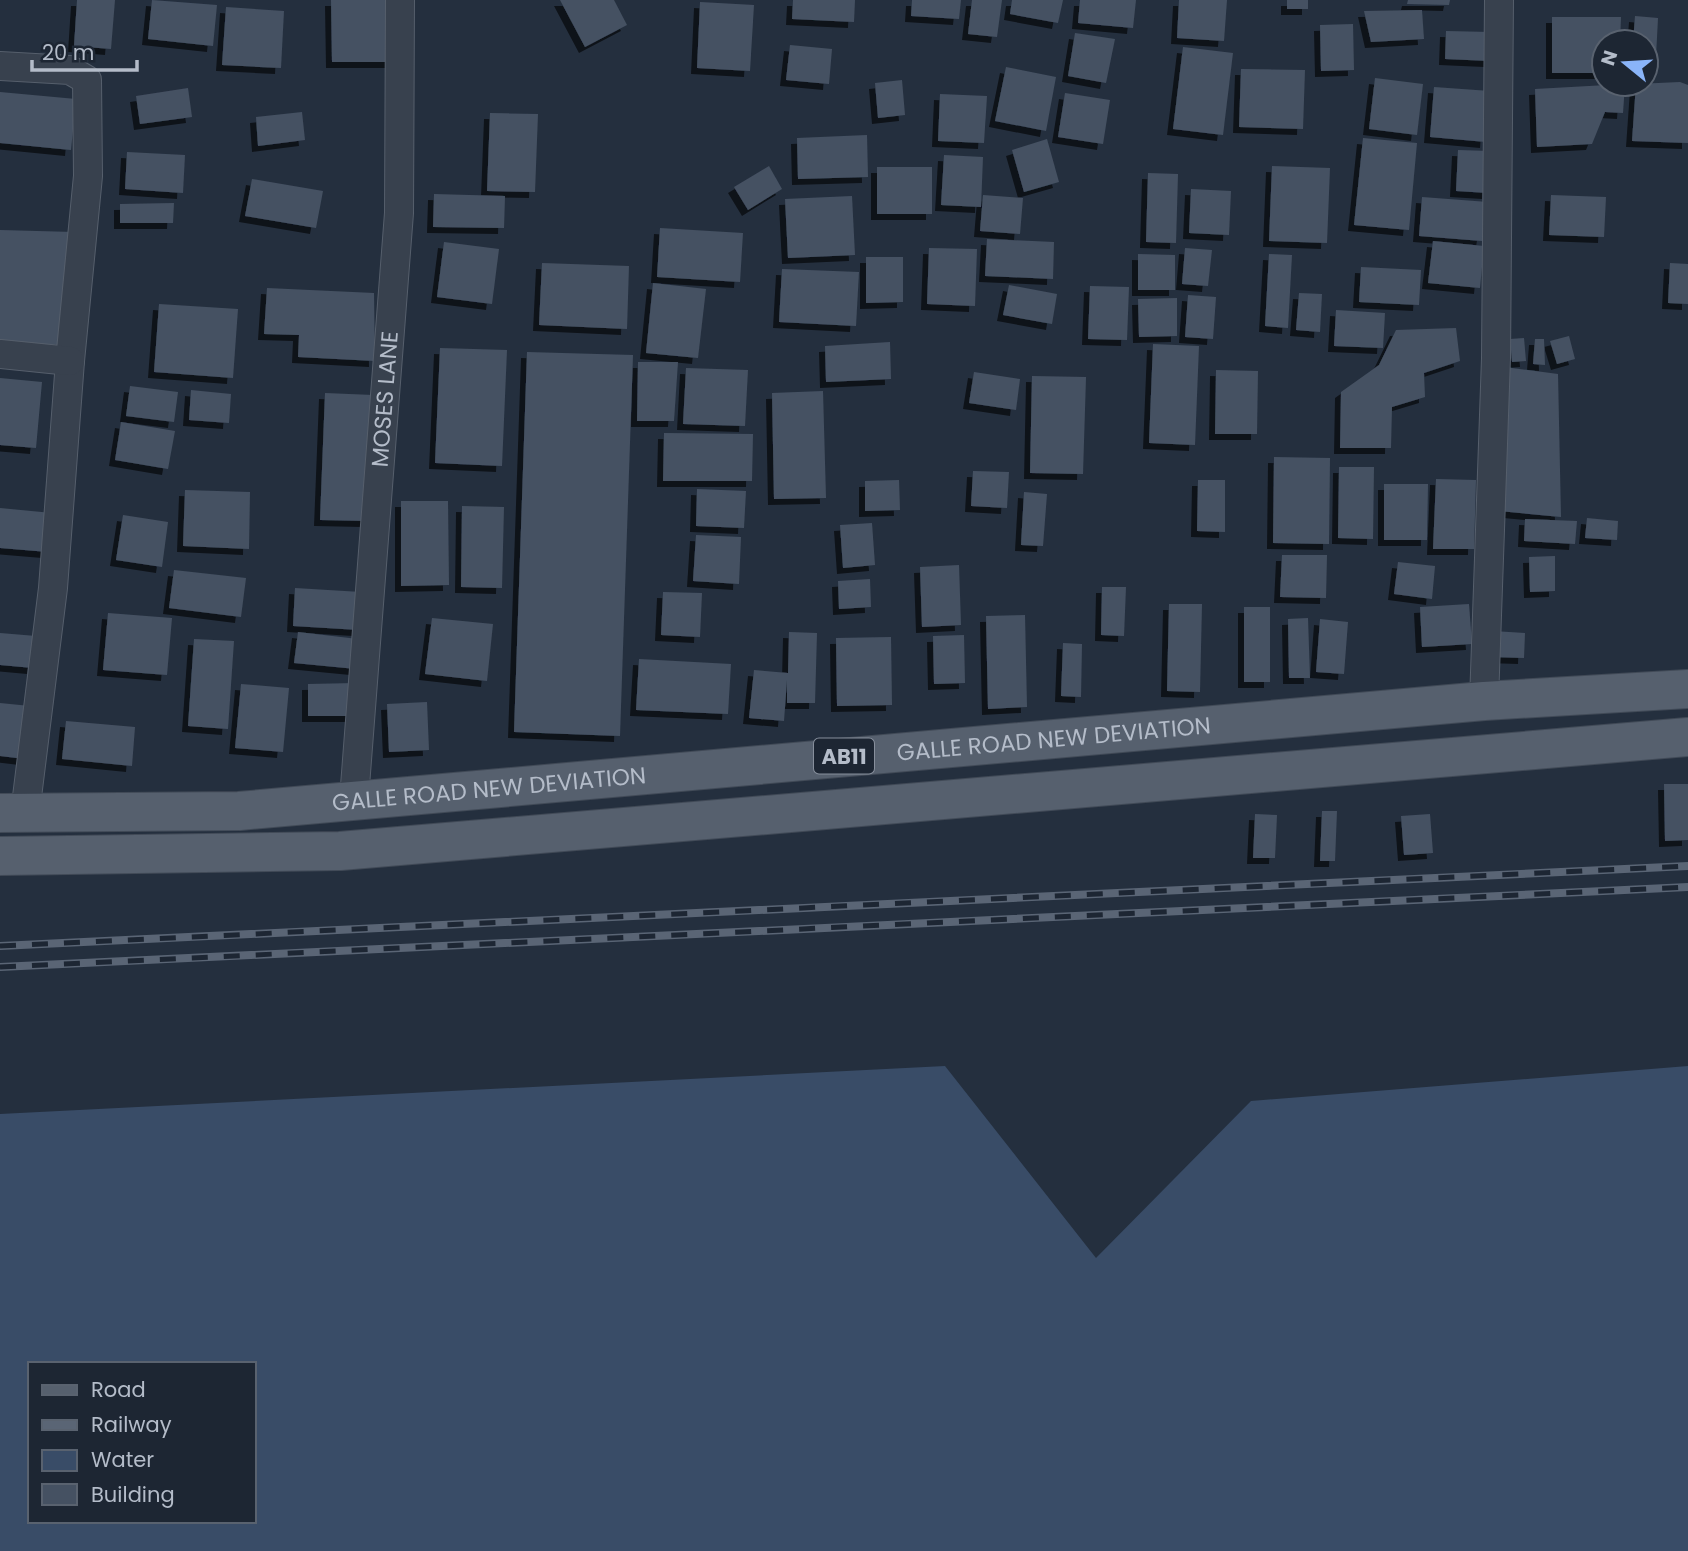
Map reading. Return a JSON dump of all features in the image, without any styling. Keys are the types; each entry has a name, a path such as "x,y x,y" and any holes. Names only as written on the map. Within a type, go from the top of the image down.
{"main road":[{"name":"GALLE ROAD NEW DEVIATION","path":"12,813 239,811 1484,701 1688,689"},
{"name":"AB11","path":"0,856 340,851 1688,737"}],"street":[{"name":"MOSES LANE","path":"354,799 399,213 400,0"},
{"path":"1484,701 1496,358 1499,0"},
{"path":"0,66 70,70 87,80 88,176 70,362 53,588 12,813"},
{"path":"0,354 70,362"}],"water":[{"path":"945,1066 1096,1258 1251,1101 1688,1066 1688,1551 0,1551 0,1114"}],"building":[{"path":"77,0 115,0 111,49 74,46"},
{"path":"152,0 217,5 213,46 148,39"},
{"path":"331,0 391,0 392,62 332,62"},
{"path":"560,0 614,0 627,25 585,47"},
{"path":"793,0 855,0 854,22 792,19"},
{"path":"912,0 961,0 959,19 911,16"},
{"path":"972,0 1002,0 997,37 968,34"},
{"path":"1012,0 1063,0 1058,23 1010,14"},
{"path":"1080,0 1136,0 1133,28 1078,23"},
{"path":"1179,0 1227,0 1224,41 1177,38"},
{"path":"1287,0 1308,0 1308,9 1287,9"},
{"path":"1408,0 1450,0 1449,5 1407,4"},
{"path":"700,2 754,5 750,71 697,68"},
{"path":"226,7 284,11 281,68 222,65"},
{"path":"1422,10 1424,39 1371,42 1364,11"},
{"path":"1635,16 1658,18 1657,28 1634,28"},
{"path":"1552,17 1621,17 1621,28 1590,28 1590,73 1552,73"},
{"path":"1353,24 1354,70 1321,71 1320,25"},
{"path":"1446,31 1490,32 1490,61 1445,59"},
{"path":"1075,33 1115,39 1106,83 1068,76"},
{"path":"790,45 832,49 829,84 786,80"},
{"path":"1183,47 1233,53 1223,135 1173,129"},
{"path":"1006,67 1056,77 1046,131 995,121"},
{"path":"1241,69 1305,70 1303,129 1239,127"},
{"path":"1375,78 1423,84 1417,135 1369,129"},
{"path":"902,80 905,115 878,118 875,83"},
{"path":"1680,82 1688,85 1688,143 1632,141 1635,98 1660,98 1660,83"},
{"path":"1590,86 1590,98 1624,98 1623,113 1605,112 1592,144 1537,147 1535,89"},
{"path":"1434,87 1490,91 1486,142 1430,137"},
{"path":"188,88 192,117 140,124 136,96"},
{"path":"0,92 76,99 71,150 0,143"},
{"path":"1065,93 1110,100 1103,144 1058,137"},
{"path":"940,94 987,96 984,143 938,141"},
{"path":"302,112 305,140 258,146 256,117"},
{"path":"490,113 538,114 535,192 487,191"},
{"path":"867,135 868,177 798,179 797,138"},
{"path":"1363,138 1417,143 1409,230 1354,225"},
{"path":"1047,139 1059,182 1024,192 1012,150"},
{"path":"1458,150 1490,151 1488,193 1456,191"},
{"path":"127,152 185,155 183,193 125,189"},
{"path":"944,155 983,157 981,207 941,205"},
{"path":"769,166 782,189 748,210 734,187"},
{"path":"1272,166 1330,168 1327,243 1269,241"},
{"path":"877,167 932,167 932,214 877,214"},
{"path":"1148,173 1178,174 1176,243 1146,242"},
{"path":"252,179 323,191 316,228 245,216"},
{"path":"1191,189 1231,191 1229,235 1189,233"},
{"path":"434,194 505,196 504,228 433,227"},
{"path":"983,195 1023,198 1020,234 980,231"},
{"path":"1551,195 1606,197 1604,237 1549,235"},
{"path":"852,196 855,255 788,258 785,199"},
{"path":"1422,197 1488,202 1482,241 1419,236"},
{"path":"174,203 173,223 120,223 120,204"},
{"path":"660,228 743,233 740,282 657,277"},
{"path":"0,230 74,232 62,345 0,342"},
{"path":"987,239 1054,242 1053,279 985,276"},
{"path":"1433,241 1484,246 1480,288 1428,283"},
{"path":"444,242 499,249 492,304 437,297"},
{"path":"929,248 977,249 975,306 927,304"},
{"path":"1185,248 1212,250 1208,286 1182,284"},
{"path":"1138,254 1175,255 1175,290 1138,290"},
{"path":"1269,254 1292,255 1288,328 1265,326"},
{"path":"866,257 903,257 903,302 866,303"},
{"path":"542,263 629,266 627,329 539,325"},
{"path":"1670,263 1688,264 1688,304 1668,303"},
{"path":"1361,267 1421,270 1419,305 1359,302"},
{"path":"782,269 859,272 856,326 779,322"},
{"path":"653,283 706,289 698,358 646,353"},
{"path":"1009,285 1057,294 1052,324 1003,315"},
{"path":"1090,286 1129,287 1127,340 1088,339"},
{"path":"267,288 374,293 375,361 298,357 299,335 264,334"},
{"path":"1299,293 1322,294 1320,332 1296,330"},
{"path":"1188,295 1216,297 1213,339 1185,337"},
{"path":"1177,298 1177,336 1139,337 1138,299"},
{"path":"159,304 238,309 233,378 154,372"},
{"path":"1336,310 1385,313 1383,348 1334,346"},
{"path":"1456,328 1460,361 1424,373 1425,397 1392,407 1391,448 1340,448 1341,392 1379,365 1396,330"},
{"path":"1569,336 1575,359 1557,364 1550,341"},
{"path":"1524,338 1526,361 1512,362 1510,339"},
{"path":"1535,339 1544,339 1545,365 1533,364"},
{"path":"890,342 891,379 826,382 825,346"},
{"path":"1153,344 1199,346 1195,445 1149,443"},
{"path":"440,348 507,350 502,466 435,463"},
{"path":"527,352 633,355 620,736 514,732"},
{"path":"638,362 678,362 674,421 637,421"},
{"path":"1504,367 1558,374 1561,517 1499,511"},
{"path":"686,368 748,370 745,426 683,424"},
{"path":"1216,370 1258,371 1257,434 1215,434"},
{"path":"974,372 1020,379 1016,410 969,403"},
{"path":"1032,376 1086,377 1083,474 1030,473"},
{"path":"0,378 42,382 36,448 0,445"},
{"path":"130,386 178,392 174,422 126,416"},
{"path":"191,390 231,394 229,423 189,420"},
{"path":"823,391 826,498 774,499 772,393"},
{"path":"325,393 373,395 368,521 320,520"},
{"path":"121,422 175,431 168,469 115,460"},
{"path":"664,433 753,434 752,481 663,481"},
{"path":"1274,457 1330,458 1329,544 1273,543"},
{"path":"1339,467 1374,467 1373,539 1338,538"},
{"path":"973,471 1009,472 1007,508 971,506"},
{"path":"1436,479 1476,480 1474,549 1433,549"},
{"path":"899,480 900,510 865,511 865,481"},
{"path":"1198,480 1225,480 1225,532 1197,531"},
{"path":"1384,484 1428,484 1427,540 1384,540"},
{"path":"697,489 746,491 744,528 696,526"},
{"path":"185,490 250,492 249,549 183,546"},
{"path":"1024,492 1047,494 1043,546 1021,545"},
{"path":"401,501 448,501 449,585 401,586"},
{"path":"462,506 504,507 502,588 461,587"},
{"path":"0,508 52,513 48,552 0,548"},
{"path":"123,515 168,522 162,567 116,560"},
{"path":"1587,518 1618,521 1617,540 1585,538"},
{"path":"1525,519 1577,521 1575,544 1524,541"},
{"path":"872,523 875,565 843,568 840,525"},
{"path":"696,535 741,537 739,584 693,581"},
{"path":"1282,555 1327,555 1326,598 1280,597"},
{"path":"1555,556 1555,591 1530,592 1529,557"},
{"path":"1398,562 1435,566 1432,599 1394,594"},
{"path":"959,565 961,625 922,627 920,567"},
{"path":"174,570 246,578 241,617 169,608"},
{"path":"870,579 871,607 839,609 838,581"},
{"path":"1102,587 1126,587 1124,636 1101,635"},
{"path":"295,588 361,592 359,630 293,626"},
{"path":"663,592 702,593 700,637 661,635"},
{"path":"1169,604 1202,604 1200,692 1167,691"},
{"path":"1469,604 1472,644 1422,647 1420,607"},
{"path":"1244,607 1270,607 1270,682 1244,682"},
{"path":"108,613 172,618 167,675 103,670"},
{"path":"1025,615 1027,707 988,709 986,616"},
{"path":"432,618 493,624 487,681 425,674"},
{"path":"1308,618 1310,678 1289,678 1288,619"},
{"path":"1320,619 1348,622 1344,674 1316,672"},
{"path":"1493,631 1525,633 1524,658 1492,657"},
{"path":"298,632 358,639 356,669 294,663"},
{"path":"789,632 817,633 815,703 787,703 787,680 784,721 749,718 754,670 788,673"},
{"path":"0,633 36,636 33,668 0,665"},
{"path":"964,635 965,683 934,684 933,636"},
{"path":"891,637 892,705 837,706 836,638"},
{"path":"194,639 234,641 228,729 188,726"},
{"path":"1063,643 1082,644 1081,697 1061,696"},
{"path":"639,659 731,664 728,714 636,710"},
{"path":"356,683 356,716 308,716 308,684"},
{"path":"241,684 289,688 283,752 235,748"},
{"path":"427,702 429,750 389,752 387,704"},
{"path":"0,703 30,706 25,759 0,756"},
{"path":"66,721 135,727 132,766 62,759"},
{"path":"1664,784 1688,784 1688,840 1665,841"},
{"path":"1322,811 1337,811 1335,861 1320,861"},
{"path":"1255,814 1277,815 1275,858 1253,858"},
{"path":"1430,814 1433,853 1404,855 1401,816"}],"railway":[{"path":"0,946 1688,866"},
{"path":"0,967 1688,887"}]}
